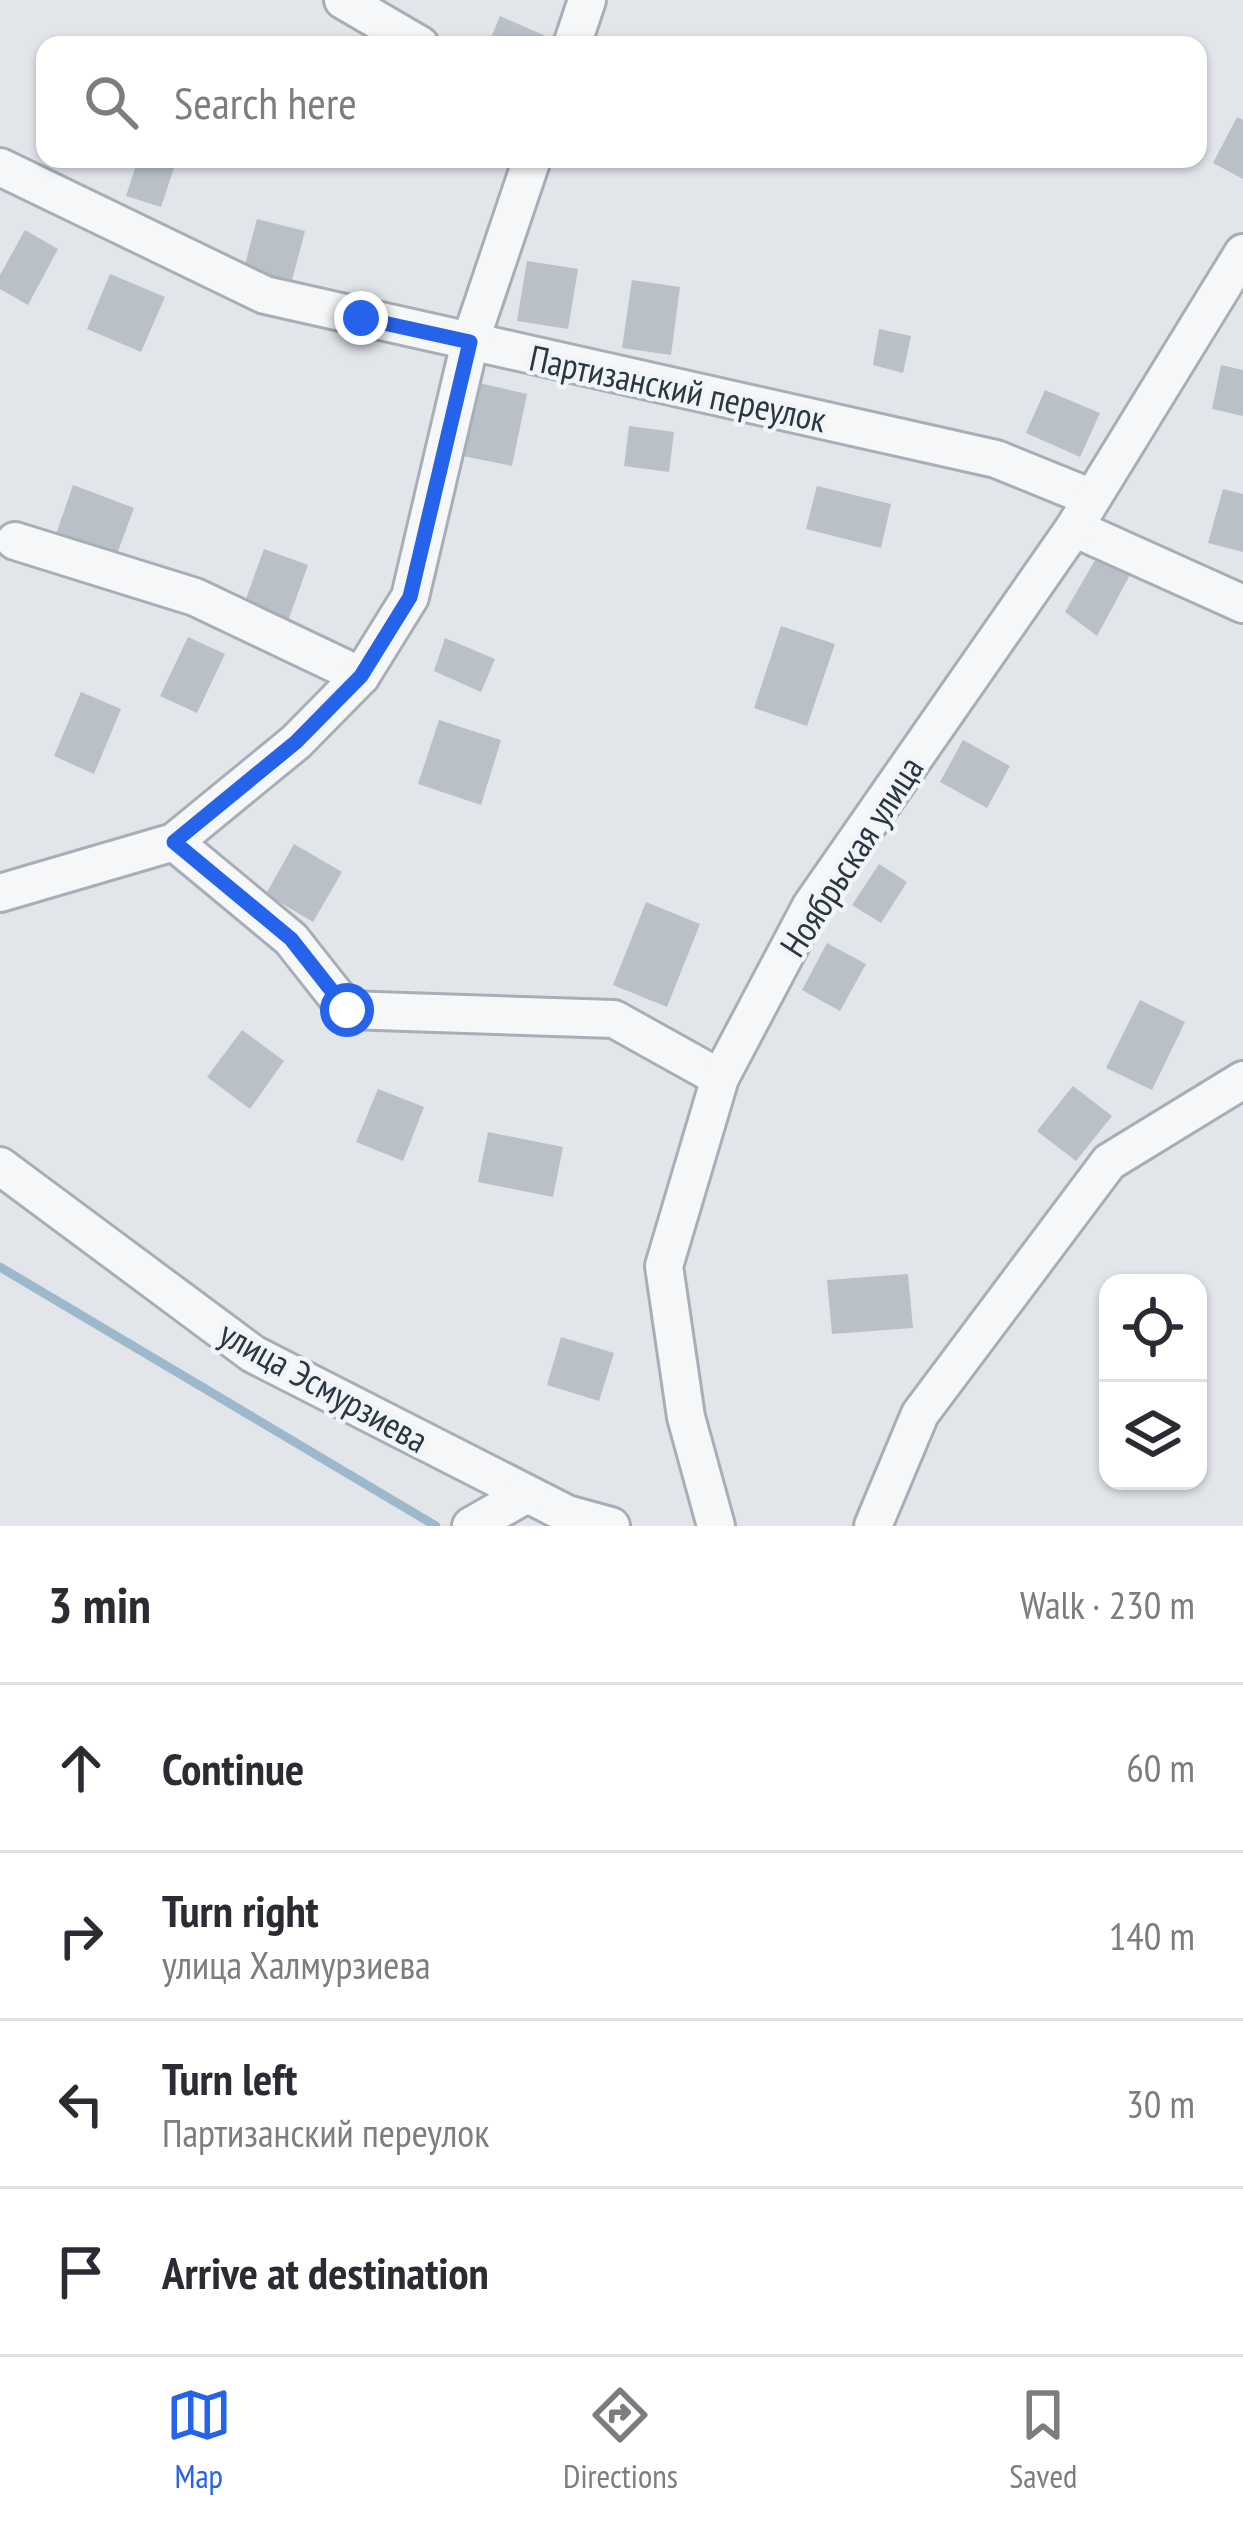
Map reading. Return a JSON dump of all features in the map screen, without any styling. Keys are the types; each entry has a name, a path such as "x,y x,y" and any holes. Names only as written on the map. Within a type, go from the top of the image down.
{"street":[{"path":"343,0 405,36"},
{"path":"575,36 587,0"},
{"name":"Партизанский переулок","path":"0,166 265,295 996,459 1243,604"},
{"path":"0,893 174,842 296,742 361,676 410,597 470,342 529,168"},
{"name":"Ноябрьская улица","path":"716,1526 686,1417 664,1266 720,1078 811,906 1083,513 1243,253"},
{"path":"15,541 195,597 361,676"},
{"path":"174,842 291,939 347,1010 614,1019 720,1078"},
{"path":"873,1526 920,1414 1109,1162 1243,1081"},
{"name":"улица Эсмурзиева","path":"0,1166 253,1354 567,1514 610,1526"},
{"path":"471,1526 527,1494"}],"building":[{"path":"500,16 546,36 492,36"},
{"path":"1237,117 1243,120 1243,179 1213,163"},
{"path":"135,168 174,168 161,207 126,196"},
{"path":"257,219 305,231 291,284 243,272"},
{"path":"25,230 58,249 28,305 0,289 0,275"},
{"path":"527,261 578,269 568,329 517,321"},
{"path":"110,274 165,297 141,352 87,329"},
{"path":"632,280 680,287 671,355 622,348"},
{"path":"879,329 911,336 903,373 873,365"},
{"path":"1221,365 1243,370 1243,416 1212,409"},
{"path":"479,383 527,394 512,466 463,456"},
{"path":"1045,390 1100,413 1080,457 1026,433"},
{"path":"629,426 674,432 669,472 624,466"},
{"path":"73,485 134,508 114,562 54,540"},
{"path":"817,486 891,504 881,548 806,529"},
{"path":"1223,489 1243,494 1243,552 1208,543"},
{"path":"264,549 308,565 288,621 244,604"},
{"path":"1098,555 1131,573 1097,636 1065,612"},
{"path":"781,626 835,644 807,726 754,708"},
{"path":"188,637 225,654 197,713 160,696"},
{"path":"445,638 495,659 481,692 434,671"},
{"path":"81,692 121,709 94,774 54,756"},
{"path":"439,720 501,740 481,805 418,784"},
{"path":"963,740 1010,766 987,808 940,782"},
{"path":"294,844 342,872 313,922 266,894"},
{"path":"879,864 907,882 881,923 852,905"},
{"path":"646,902 700,924 667,1007 613,985"},
{"path":"827,943 866,964 840,1011 802,990"},
{"path":"1140,1000 1185,1022 1152,1090 1106,1068"},
{"path":"242,1030 284,1061 250,1109 207,1077"},
{"path":"1073,1086 1112,1116 1076,1161 1037,1131"},
{"path":"378,1089 424,1107 403,1161 356,1142"},
{"path":"488,1132 563,1147 553,1197 478,1182"},
{"path":"908,1274 913,1328 832,1334 827,1280"},
{"path":"561,1337 614,1353 599,1401 547,1385"}],"waterway":[{"path":"0,1267 436,1526"}],"route":[{"path":"347,1010 291,939 174,842 296,742 361,676 410,597 470,342 361,318"}]}
